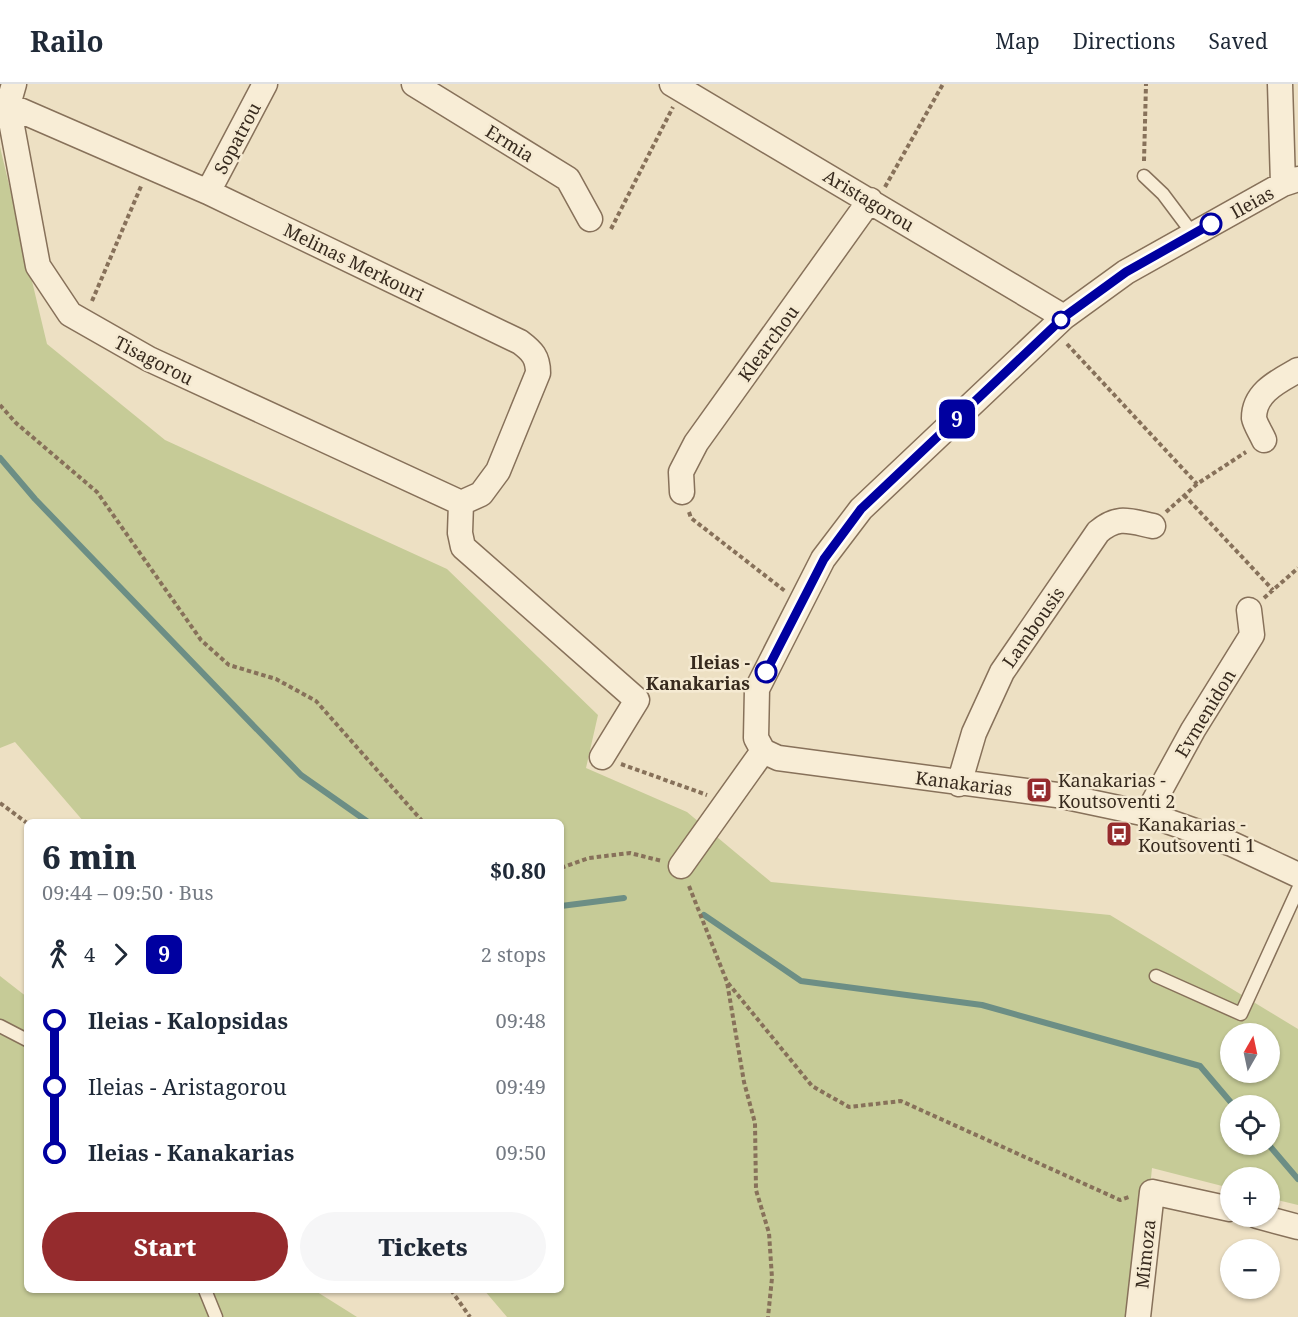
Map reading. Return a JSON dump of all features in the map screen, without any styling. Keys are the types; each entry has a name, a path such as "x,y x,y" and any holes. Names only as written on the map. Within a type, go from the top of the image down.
{"street":[{"name":"Sopatrou","path":"208,192 265,84"},
{"name":"Ermia","path":"414,84 568,179 590,219"},
{"path":"1280,84 1290,182"},
{"name":"Aristagorou","path":"677,87 873,202 1059,322"},
{"name":"Melinas Merkouri","path":"11,95 532,350 538,362 538,373 498,471 481,494 461,503"},
{"name":"Tisagorou","path":"11,95 38,266 70,314 149,359 461,503"},
{"name":"Ileias","path":"763,751 756,738 757,689 799,602 824,559 861,509 1059,322 1126,272 1290,182"},
{"name":"Klearchou","path":"682,492 681,472 696,443 873,202"},
{"path":"1264,440 1254,419 1258,404 1268,387 1298,370"},
{"path":"461,503 460,533 463,547 637,700 602,757"},
{"name":"Lambousis","path":"959,783 974,732 1002,672 1098,532 1110,522 1120,520 1153,526"},
{"name":"Evmenidon","path":"1147,814 1193,730 1252,635 1249,610"},
{"path":"681,866 763,751"},
{"name":"Kanakarias","path":"763,751 778,758 1057,795 1147,814 1232,844 1298,875"},
{"path":"1152,1192 1220,1207"},
{"name":"Mimoza","path":"1137,1317 1152,1192"},
{"path":"1280,1222 1298,1227"}],"lane":[{"path":"1144,176 1163,194 1193,234"},
{"path":"1156,976 1241,1014 1298,889"},
{"path":"0,1026 24,1038"},
{"path":"206,1293 216,1317"}],"path":[{"path":"873,202 943,84"},
{"path":"1144,176 1146,84"},
{"path":"590,219 611,230 677,87"},
{"path":"83,321 150,165"},
{"path":"1059,322 1197,484"},
{"path":"0,405 16,423 97,492 201,640 229,665 276,680 316,701 420,819"},
{"path":"1153,526 1197,484 1264,440"},
{"path":"682,492 691,518 799,602"},
{"path":"1184,495 1273,590"},
{"path":"1249,610 1298,568"},
{"path":"602,757 709,796"},
{"path":"0,803 24,821"},
{"path":"564,867 589,858 630,853 681,866 727,982 744,1082 755,1123 756,1190 769,1233 772,1278 768,1317"},
{"path":"727,982 812,1086 849,1107 901,1101 1120,1200 1152,1192"},
{"path":"453,1293 470,1317"}],"green space":[{"path":"0,147 47,344 165,440 447,569 598,715 586,768 687,812 771,882 1110,915 1298,1029 1298,1205 1280,1201 1280,1167 1220,1167 1220,1185 1152,1168 1137,1317 507,1317 487,1293 564,1293 564,819 81,819 15,742 0,748"},
{"path":"0,976 24,995 24,1293 319,1293 357,1317 0,1317"}],"waterway":[{"path":"0,458 35,499 301,775 364,819"},
{"path":"564,906 624,898"},
{"path":"704,915 801,981 982,1005 1200,1066 1225,1095"},
{"path":"1277,1155 1298,1179"}],"bus line":[{"name":"9","path":"766,672 799,602 824,559 861,509 1064,317 1126,272 1211,224"}],"place":[{"name":"Ileias - Kanakarias","path":"766,672"},
{"name":"Kanakarias - Koutsoventi 2","path":"1039,790"},
{"name":"Kanakarias - Koutsoventi 1","path":"1119,834"}]}
